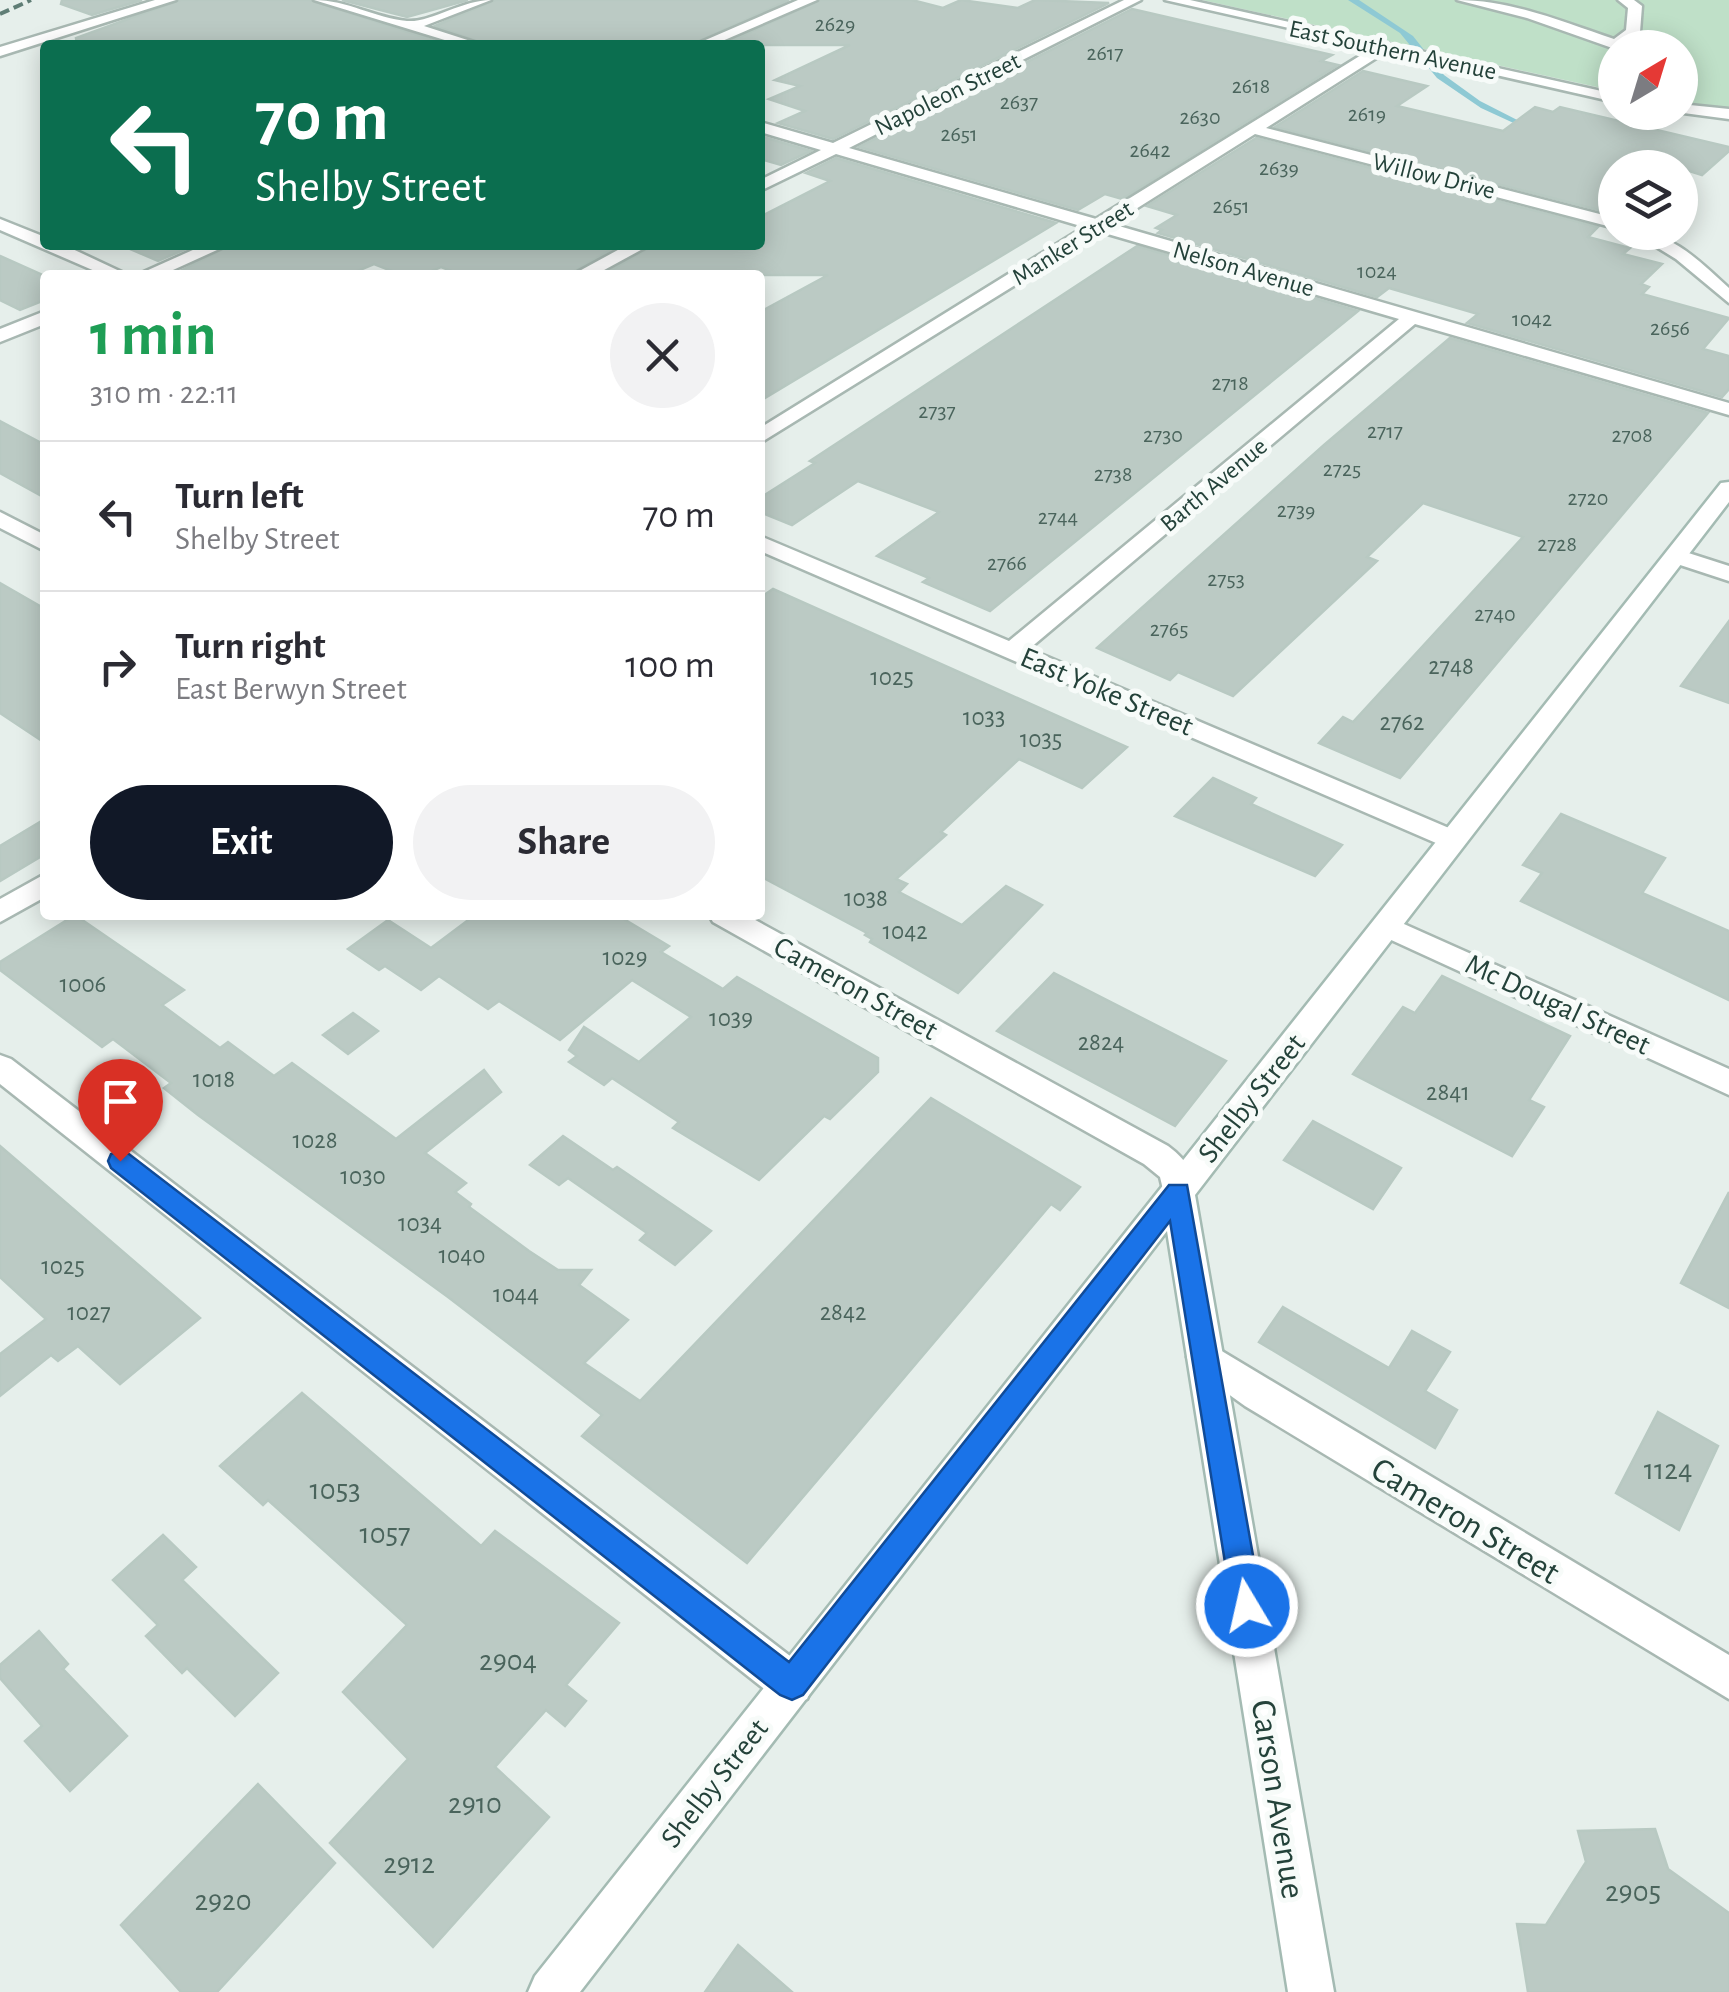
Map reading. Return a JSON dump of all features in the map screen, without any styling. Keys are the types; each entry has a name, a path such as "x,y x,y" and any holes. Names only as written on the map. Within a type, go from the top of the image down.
{"street":[{"path":"0,52 169,0"},
{"path":"321,0 459,40"},
{"path":"410,26 484,0"},
{"path":"713,40 810,0"},
{"name":"Napoleon Street","path":"765,184 1134,0"},
{"name":"East Southern Avenue","path":"1172,0 1598,94"},
{"path":"1464,0 1496,6 1598,39"},
{"path":"1496,6 1526,0"},
{"path":"1625,0 1635,6 1633,30"},
{"path":"26,44 40,48"},
{"name":"Manker Street","path":"765,434 1253,129 1393,49"},
{"path":"1698,110 1729,114"},
{"name":"Nelson Avenue","path":"765,129 1729,408"},
{"name":"Willow Drive","path":"1253,129 1598,219"},
{"path":"0,224 40,241"},
{"path":"61,250 107,270"},
{"path":"158,270 207,250"},
{"path":"590,270 631,250"},
{"path":"1673,250 1729,298"},
{"name":"Barth Avenue","path":"1013,650 1412,317"},
{"path":"0,336 40,319"},
{"name":"Shelby Street","path":"551,1992 1729,488"},
{"path":"0,519 40,541"},
{"name":"East Yoke Street","path":"765,545 1453,840"},
{"path":"1676,556 1729,574"},
{"path":"0,912 40,887"},
{"name":"Cameron Street","path":"732,920 1147,1149 1172,1167 1178,1178 1178,1192"},
{"name":"Mc Dougal Street","path":"1386,926 1729,1083"},
{"path":"0,1067 792,1684"},
{"name":"Carson Avenue","path":"1178,1192 1312,1992"},
{"name":"Cameron Street","path":"1205,1356 1258,1394 1729,1678"}],"green space":[{"path":"1202,0 1729,0 1729,111 1698,107 1698,30 1598,30 1598,87"}],"water":[{"path":"1348,0 1359,0 1413,36 1444,75 1480,101 1598,162 1481,108 1437,78 1400,33"}],"building":[{"path":"62,0 142,0 92,15 61,4"},
{"path":"180,0 310,0 433,40 76,40"},
{"path":"342,0 468,0 407,17"},
{"path":"495,0 789,0 702,40 473,40 435,26"},
{"path":"820,0 912,0 943,8 961,0 1018,8 1035,0 1109,3 833,139 778,123 805,111 769,99 800,86 775,80 850,45 765,45 765,40 733,40"},
{"path":"1132,9 1332,55 1321,61 1338,65 1122,199 1105,194 1078,210 859,147"},
{"path":"1363,71 1427,86 1397,106 1503,131 1535,107 1553,112 1560,107 1598,116 1598,130 1657,130 1729,147 1729,151 1702,175 1698,174 1698,150 1598,150 1598,210 1275,127"},
{"path":"765,137 811,151 781,165 765,160"},
{"path":"1256,138 1598,227 1588,237 1598,240 1598,250 1628,250 1623,254 1662,264 1641,284 1649,287 1642,294 1729,318 1703,349 1729,356 1729,389 1722,397 1467,323 1478,314 1389,288 1377,297 1158,233 1162,230 1156,228 1177,215 1147,206"},
{"path":"836,158 1056,223 765,398 765,309 828,275 765,275 765,270 612,270 646,250 765,250 765,214 830,181 806,173"},
{"path":"1137,246 1358,311 990,611 923,582 929,578 877,556 939,512 858,481 792,525 765,514 765,495 815,463 810,461"},
{"path":"133,250 183,250 158,261"},
{"path":"221,250 610,250 576,270 389,270 374,264 360,270 182,270"},
{"path":"0,256 40,274 40,302 20,310 0,300"},
{"path":"1450,338 1708,413 1400,778 1319,743 1343,717 1353,722 1523,537 1423,503 1367,557 1377,561 1233,696 1178,672 1170,680 1097,648 1324,445"},
{"path":"0,421 40,442 40,495 0,473"},
{"path":"0,583 40,606 40,740 0,713"},
{"path":"773,589 1127,747 1082,788 1019,759 941,832 946,835 896,879 907,884 899,892 962,925 1006,886 1042,905 958,993 870,942 867,933 765,879 765,595"},
{"path":"1729,621 1729,703 1681,686"},
{"path":"1213,778 1256,798 1251,804 1342,845 1315,876 1175,816"},
{"path":"1561,814 1665,858 1642,893 1729,931 1729,1000 1521,901 1542,873 1523,865"},
{"path":"40,822 40,857 0,881 0,846"},
{"path":"67,920 82,920 184,990 162,1005 220,1048 228,1042 274,1076 292,1063 396,1139 484,1070 501,1092 425,1153 466,1183 455,1192 471,1204 469,1207 529,1251 558,1270 591,1270 579,1285 628,1320 584,1363 640,1401 931,1098 1080,1187 1060,1210 1051,1204 747,1563 582,1436 602,1415 198,1115 164,1088 171,1083 113,1039 102,1047 0,970 0,962"},
{"path":"388,920 431,948 468,920 625,920 669,946 661,952 723,989 737,977 878,1058 878,1072 830,1119 824,1116 759,1180 673,1128 679,1122 612,1078 604,1085 569,1062 577,1056 569,1050 584,1027 639,1062 691,1017 632,980 560,1040 499,1001 488,1009 439,976 421,990 385,966 379,970 348,949"},
{"path":"1054,973 1226,1061 1175,1126 997,1031"},
{"path":"1442,976 1570,1036 1529,1100 1544,1107 1512,1156 1353,1074 1403,1007 1415,1013"},
{"path":"353,1013 378,1031 348,1054 323,1035"},
{"path":"1313,1121 1401,1168 1373,1209 1284,1160"},
{"path":"563,1136 613,1170 617,1167 711,1231 675,1265 640,1240 647,1233 568,1178 559,1185 530,1165"},
{"path":"0,1146 200,1318 120,1384 78,1346 58,1361 51,1355 0,1396 0,1354 46,1319 0,1277"},
{"path":"1729,1192 1729,1308 1681,1283"},
{"path":"1283,1307 1389,1368 1412,1331 1450,1352 1425,1391 1457,1410 1435,1448 1259,1342"},
{"path":"302,1393 481,1546 495,1531 619,1623 566,1685 586,1701 565,1726 546,1710 495,1767 549,1817 433,1947 330,1843 408,1759 343,1692 407,1625 268,1500 263,1505 220,1466"},
{"path":"1658,1412 1718,1446 1679,1530 1616,1493"},
{"path":"163,1535 196,1567 182,1580 278,1673 235,1716 187,1668 182,1673 146,1636 158,1625 113,1580"},
{"path":"39,1631 68,1664 63,1669 127,1736 70,1791 25,1741 42,1726 0,1678 0,1665"},
{"path":"258,1784 335,1863 217,1992 181,1992 121,1925"},
{"path":"1655,1829 1668,1869 1729,1913 1729,1992 1528,1992 1517,1924 1546,1925 1586,1862 1578,1831"},
{"path":"738,1945 792,1992 705,1992"}],"railway":[{"path":"0,14 31,0"}],"route":[{"path":"120,1161 792,1684 1178,1192 1247,1606"}]}
